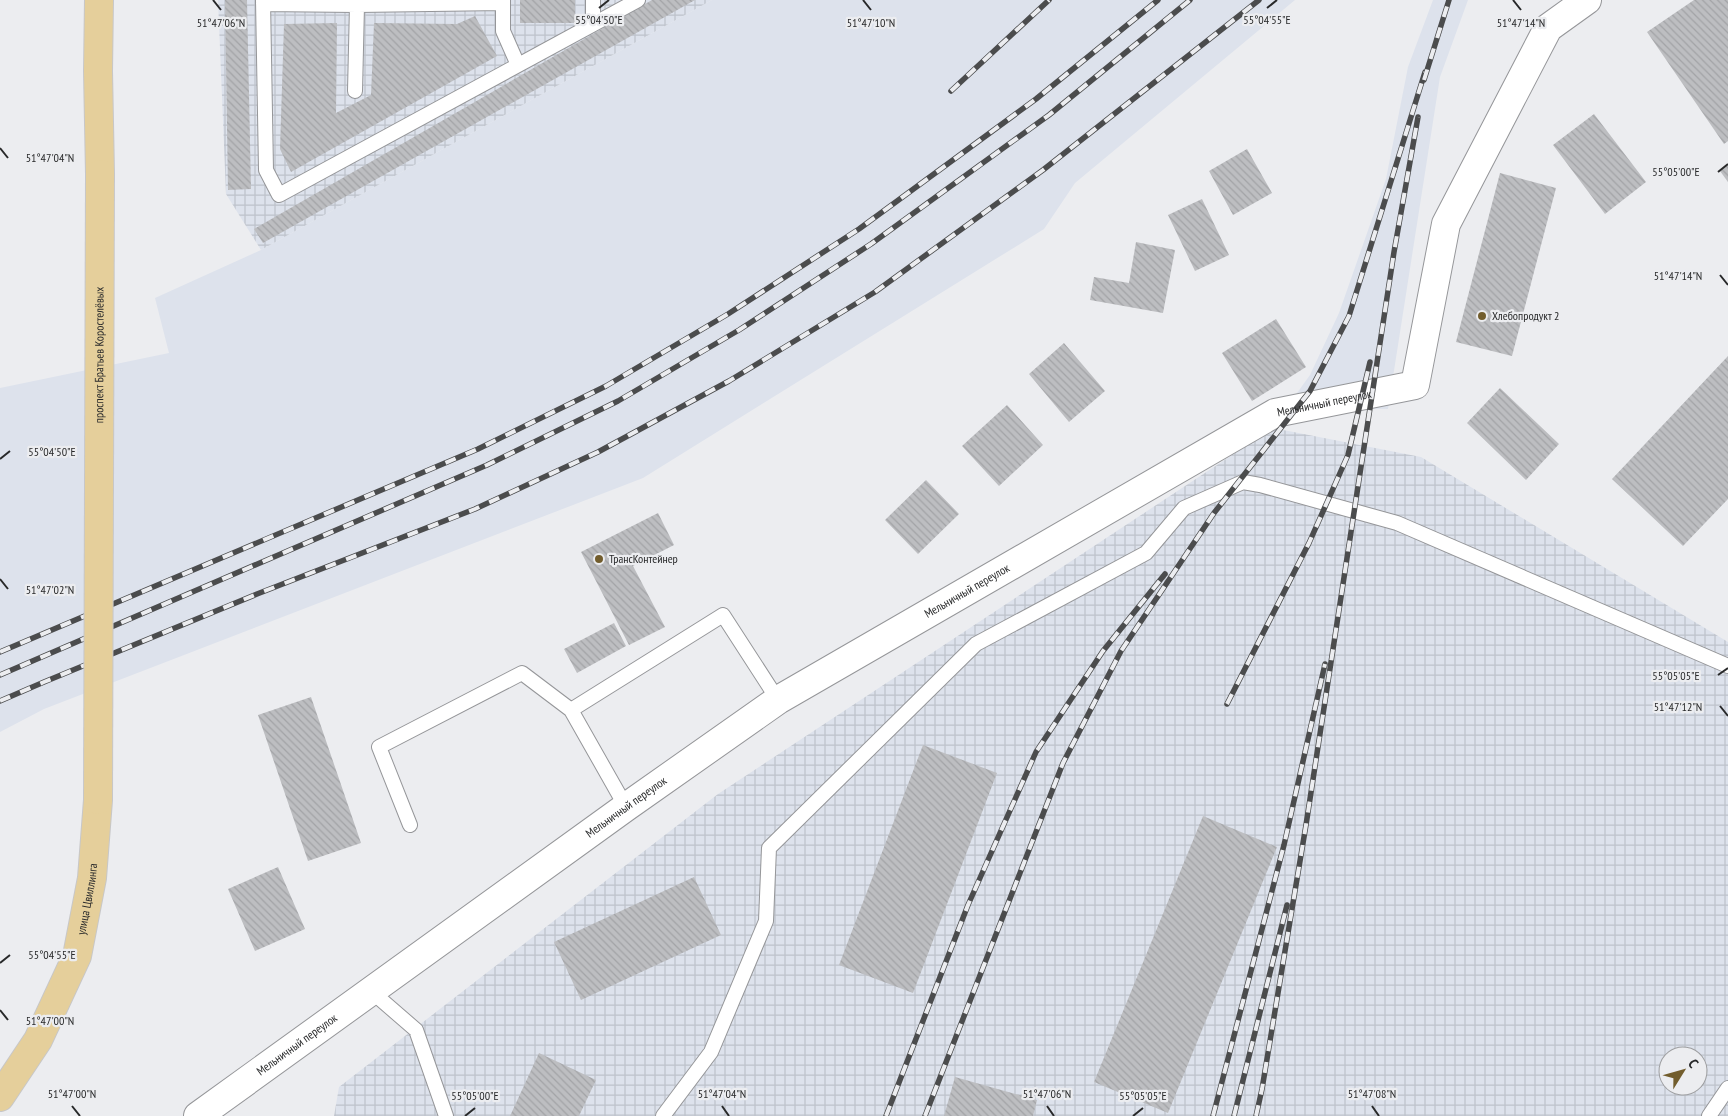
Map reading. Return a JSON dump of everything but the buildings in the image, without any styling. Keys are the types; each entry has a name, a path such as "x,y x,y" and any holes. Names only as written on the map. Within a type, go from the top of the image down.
{"main road":[{"name":"проспект Братьев Коростелёвых","path":"98,800 99,0"},
{"name":"улица Цвиллинга","path":"0,1097 38,1040 77,956 92,878 98,800"}],"street":[{"name":"Мельничный переулок","path":"198,1116 626,807 778,700 1275,414 1415,385 1446,224 1548,28 1587,0"}],"lane":[{"path":"593,0 593,24"},
{"path":"518,65 503,31 503,1 356,5 263,2 266,170 279,195 638,0"},
{"path":"355,91 356,5"},
{"path":"663,1116 711,1052 766,921 769,848 976,644 1146,553 1184,508 1243,482 1260,484 1397,523 1728,666"},
{"path":"571,710 723,615 778,700"},
{"path":"410,825 379,747 522,673 571,710 626,807"},
{"path":"371,991 416,1030 446,1116"},
{"path":"1709,1116 1728,1088"}],"shaded area":[{"path":"218,0 712,0 261,250 226,194"},
{"path":"712,0 1295,0 1075,183 1044,229 643,478 44,709 0,732 0,388 169,353 155,298 261,250"},
{"path":"1433,0 1468,0 1440,77 1388,409 1287,407 1310,375 1339,313 1386,179 1408,67"},
{"path":"1273,428 1421,457 1728,642 1728,1116 334,1116 339,1087 718,794"}],"railway":[{"path":"951,91 1049,0"},
{"path":"0,652 478,449 606,386 728,314 859,229 1036,99 1158,0"},
{"path":"0,675 487,465 618,401 739,330 871,244 1049,115 1190,0"},
{"path":"0,701 257,594 475,509 598,452 729,381 875,292 1043,170 1259,0"},
{"path":"1424,80 1449,0"},
{"path":"925,1116 1063,763 1121,651 1214,513 1310,391 1349,316 1425,72"},
{"path":"1256,1116 1306,825 1394,252 1418,117"},
{"path":"1227,704 1309,543 1348,455 1370,362"},
{"path":"886,1116 968,905 1036,752 1103,651 1165,574"},
{"path":"1213,1116 1284,845 1325,664"},
{"path":"1234,1116 1287,905"}],"place":[{"name":"Хлебопродукт 2","path":"1482,316"},
{"name":"ТрансКонтейнер","path":"599,559"}]}
